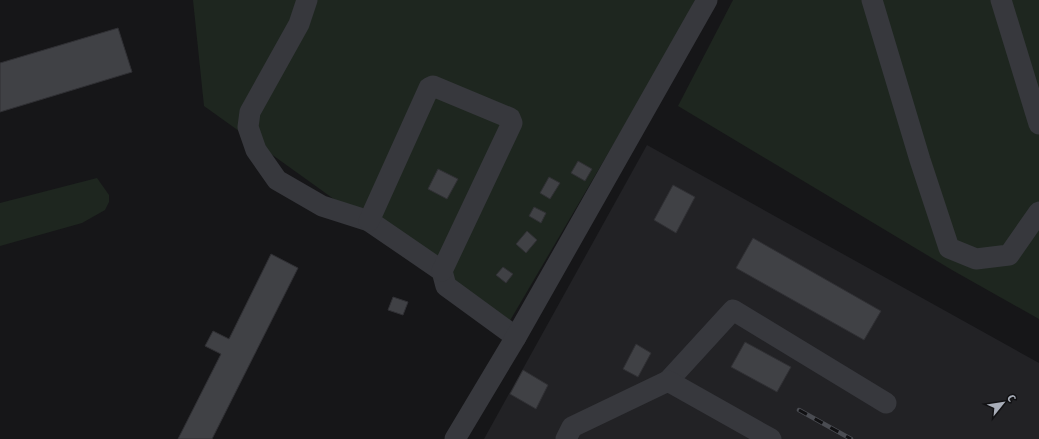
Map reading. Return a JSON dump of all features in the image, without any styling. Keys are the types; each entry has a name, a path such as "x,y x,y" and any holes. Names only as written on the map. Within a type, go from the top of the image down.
{"street":[{"path":"307,0 299,24 250,112 248,127 256,150 277,180 322,206 369,221 442,271"},
{"path":"455,439 516,337 707,0"},
{"path":"872,0 920,160 949,248 976,259 1009,255 1039,212"},
{"path":"1001,0 1039,124"},
{"path":"369,221 429,88 433,86 510,118 512,124 442,271 446,286 516,337"},
{"path":"566,439 572,427 668,381 733,310 886,403"},
{"path":"668,381 771,439"}],"shaded area":[{"path":"193,0 695,0 674,41 508,324 204,106"},
{"path":"733,0 1039,0 1039,319 952,270 678,106"},
{"path":"647,145 1039,363 1039,439 484,439"},
{"path":"97,178 109,195 109,202 105,210 82,223 0,246 0,203"}],"building":[{"path":"118,28 132,72 0,112 0,63"},
{"path":"578,161 592,169 585,181 571,173"},
{"path":"438,169 458,179 447,199 428,189"},
{"path":"549,177 560,183 550,199 540,193"},
{"path":"673,185 695,197 676,233 654,220"},
{"path":"534,207 546,213 541,223 529,216"},
{"path":"527,231 537,240 526,253 516,244"},
{"path":"753,238 881,311 864,340 736,268"},
{"path":"271,254 298,268 212,439 178,439 221,354 205,346 213,331 229,339"},
{"path":"503,267 513,274 506,283 496,275"},
{"path":"393,297 408,302 403,315 388,310"},
{"path":"745,342 791,367 777,392 731,367"},
{"path":"636,344 651,353 638,377 623,369"},
{"path":"523,370 548,385 536,409 510,394"}],"railway":[{"path":"799,410 851,439"}]}
